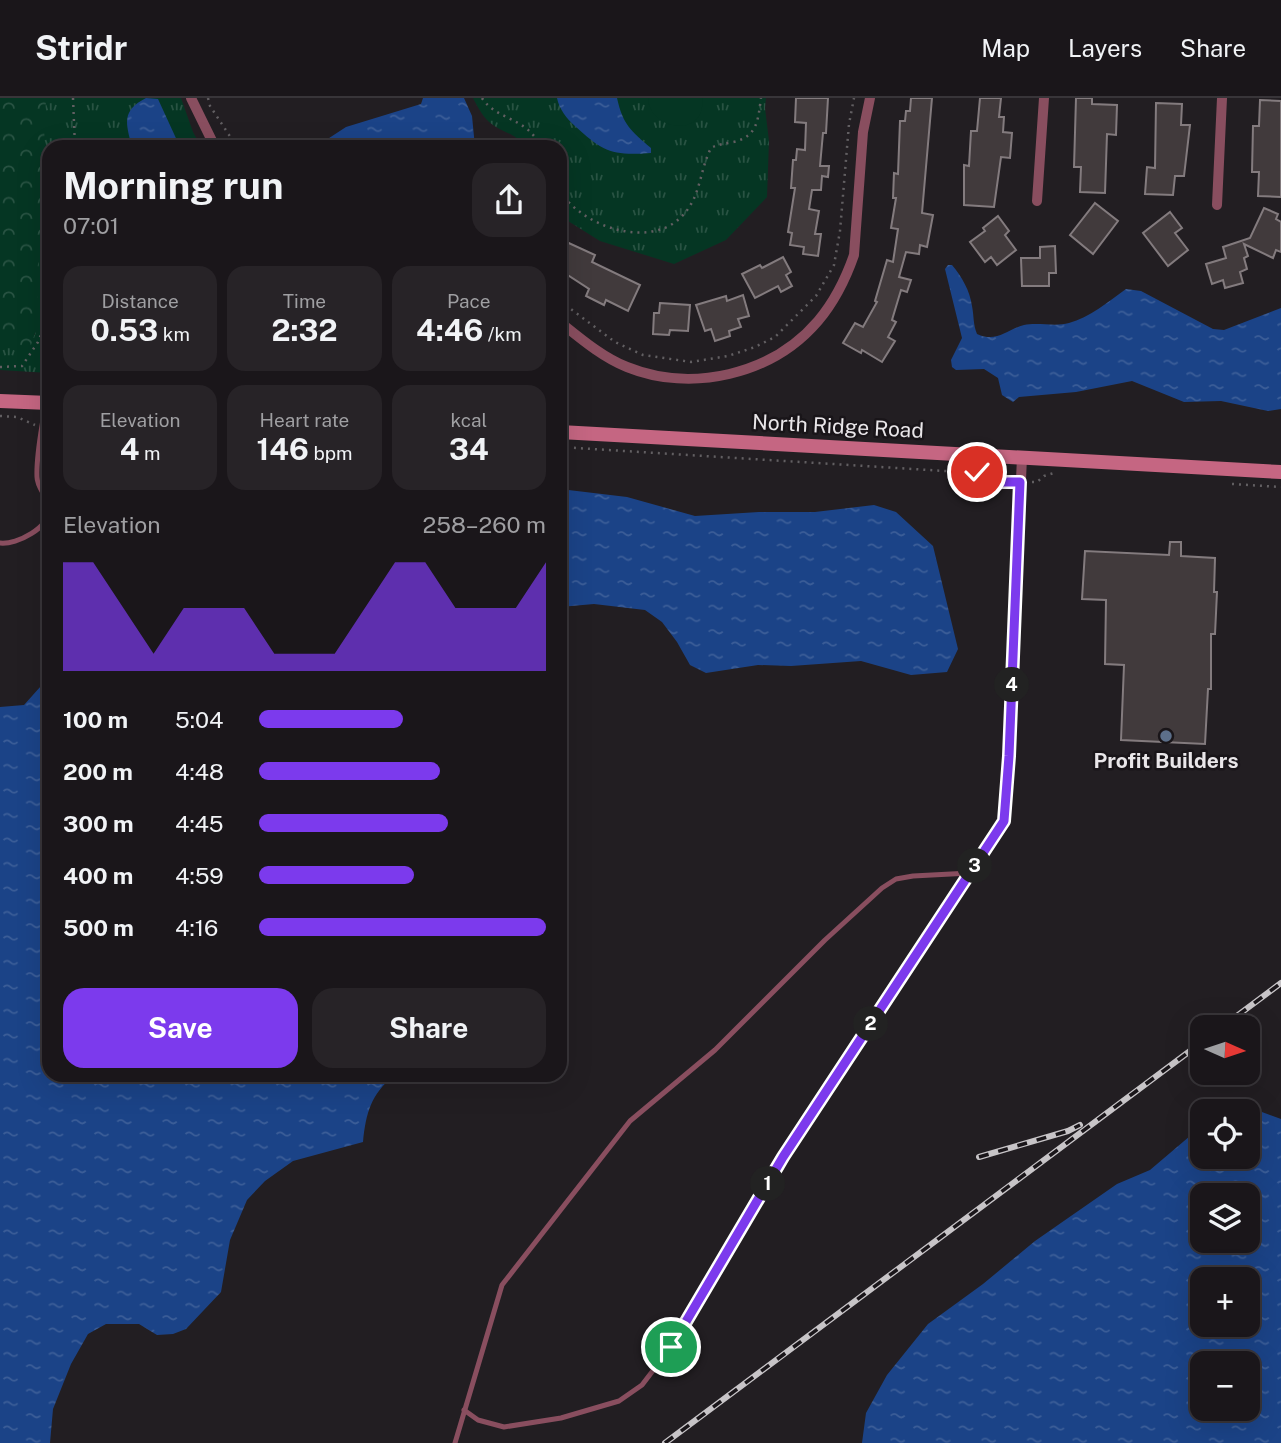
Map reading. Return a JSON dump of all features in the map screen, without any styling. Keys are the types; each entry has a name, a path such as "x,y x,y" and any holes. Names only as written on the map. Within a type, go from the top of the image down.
{"main road":[{"path":"0,401 42,403"},
{"name":"North Ridge Road","path":"567,432 1281,472"}],"street":[{"path":"191,98 212,140"},
{"path":"567,327 625,367 658,376 691,379 728,376 761,363 788,348 818,321 843,282 854,256 863,132 870,98"},
{"path":"1037,201 1044,98"},
{"path":"1217,205 1222,98"},
{"path":"1009,756 1022,457"}],"lane":[{"path":"42,426 37,481 42,488"},
{"path":"0,543 21,540 35,531 42,522"},
{"path":"464,1410 478,1420 504,1427 561,1418 619,1401 642,1385 671,1347 783,1157 1004,821 1009,756"},
{"path":"455,1443 502,1285 630,1121 715,1050 825,940 882,888 896,879 913,876 970,873"}],"path":[{"path":"73,98 75,140"},
{"path":"208,98 210,106 232,140"},
{"path":"482,98 492,109 526,126 536,140"},
{"path":"567,200 574,208 604,226 621,230 649,232 677,221 690,207 703,178 711,148 736,142 753,132 760,118 761,98"},
{"path":"567,306 615,342 643,355 691,362 728,356 775,337 816,296 834,265 841,232 853,98"},
{"path":"0,367 22,366 29,359 42,330"},
{"path":"0,416 17,417 32,425 42,426"},
{"path":"567,447 977,472 992,475 1001,482 1037,482 1044,476 1056,473"},
{"path":"1228,484 1281,487"}],"green space":[{"path":"0,98 46,98 44,140 42,140 36,330 31,345 23,355 0,343"},
{"path":"44,98 181,98 197,140 42,140"},
{"path":"473,98 766,98 769,141 767,197 726,240 674,264 600,241 567,220 567,140 519,140 490,123"},
{"path":"648,98 702,98 701,111 696,120 677,126 658,118 651,109"},
{"path":"42,151 42,373 0,370 0,323 35,335"}],"water":[{"path":"146,98 158,99 177,140 130,140 127,118 138,103"},
{"path":"423,98 464,98 472,116 474,140 326,140 346,127 421,104"},
{"path":"557,98 617,98 625,121 651,148 651,153 618,153 601,147 569,120 561,110"},
{"path":"952,265 965,284 971,300 977,334 990,337 1024,325 1052,325 1076,321 1099,309 1126,289 1141,291 1213,329 1224,330 1281,308 1281,409 1268,411 1221,401 1184,402 1132,381 1076,392 1019,397 1013,402 1002,395 998,378 984,369 956,370 952,367 951,360 962,338 945,269"},
{"path":"567,490 627,497 695,516 815,512 874,505 896,512 933,546 958,649 947,672 911,675 861,661 791,666 758,665 706,673 690,665 662,622 645,610 594,604 567,606"},
{"path":"42,685 42,1082 387,1082 371,1105 363,1142 293,1161 265,1181 247,1200 230,1240 221,1292 186,1329 173,1334 157,1335 139,1324 106,1324 88,1334 71,1364 53,1409 50,1443 0,1443 0,707 24,705"},
{"path":"1260,1111 1281,1119 1281,1443 862,1443 866,1413 887,1375 928,1324 983,1284 1035,1241 1117,1184 1150,1170 1190,1136 1190,1169 1260,1169"}],"building":[{"path":"796,98 828,98 826,133 823,133 820,166 829,166 828,177 822,176 821,190 812,190 809,209 819,211 815,234 821,234 818,256 803,254 804,247 790,245 792,233 788,232 795,188 791,188 793,160 796,160 797,149 805,150 806,123 795,122"},
{"path":"911,98 932,98 922,213 933,215 927,247 920,245 919,254 906,252 899,277 911,280 907,292 901,290 892,320 896,322 888,337 895,341 882,362 843,343 855,323 863,327 877,302 875,301 887,260 893,262 898,229 891,228 896,198 893,198 894,173 898,174 900,121 905,121 906,111 910,111"},
{"path":"980,98 1001,98 999,117 1004,117 1003,132 1012,133 1010,158 1001,157 994,207 964,205 964,165 969,166 971,131 977,131"},
{"path":"1076,98 1092,98 1092,104 1117,105 1116,135 1107,134 1105,193 1080,192 1081,167 1074,167"},
{"path":"1260,100 1281,101 1281,197 1258,196 1259,172 1252,172 1253,126 1259,126"},
{"path":"1156,103 1182,104 1181,125 1190,125 1184,176 1175,176 1173,195 1145,194 1147,167 1155,168"},
{"path":"1095,203 1118,221 1093,254 1070,235"},
{"path":"1264,208 1278,214 1276,219 1281,222 1281,252 1276,250 1273,258 1244,244 1248,256 1244,258 1247,269 1240,272 1243,283 1225,288 1223,280 1212,284 1206,264 1226,258 1223,247 1250,238"},
{"path":"1170,212 1182,228 1175,233 1188,250 1168,266 1143,233"},
{"path":"998,216 1009,231 1005,235 1016,250 997,265 991,257 985,262 970,242 985,231 983,228"},
{"path":"567,242 595,255 592,262 640,285 628,311 606,300 604,305 586,296 589,289 567,275"},
{"path":"1055,246 1056,273 1049,273 1049,286 1022,286 1021,258 1040,258 1040,247"},
{"path":"783,257 791,272 786,275 792,286 781,292 778,286 755,298 742,274 760,265 762,268"},
{"path":"743,295 749,316 738,319 741,327 729,331 730,336 715,341 711,329 705,331 696,305 726,296 727,301"},
{"path":"660,303 690,305 688,331 670,330 669,335 653,334 654,313 659,313"},
{"path":"1170,542 1181,542 1181,556 1215,558 1215,634 1211,634 1211,689 1208,689 1205,744 1121,740 1124,665 1105,664 1106,600 1082,599 1085,551 1169,555"}],"railway":[{"path":"1238,1015 1281,983"},
{"path":"665,1443 1190,1051"},
{"path":"979,1157 1080,1125"}],"place":[{"name":"Profit Builders","path":"1166,736"}],"route":[{"path":"671,1347 783,1157 1004,821 1020,482 1001,482 992,475 977,472"}]}
